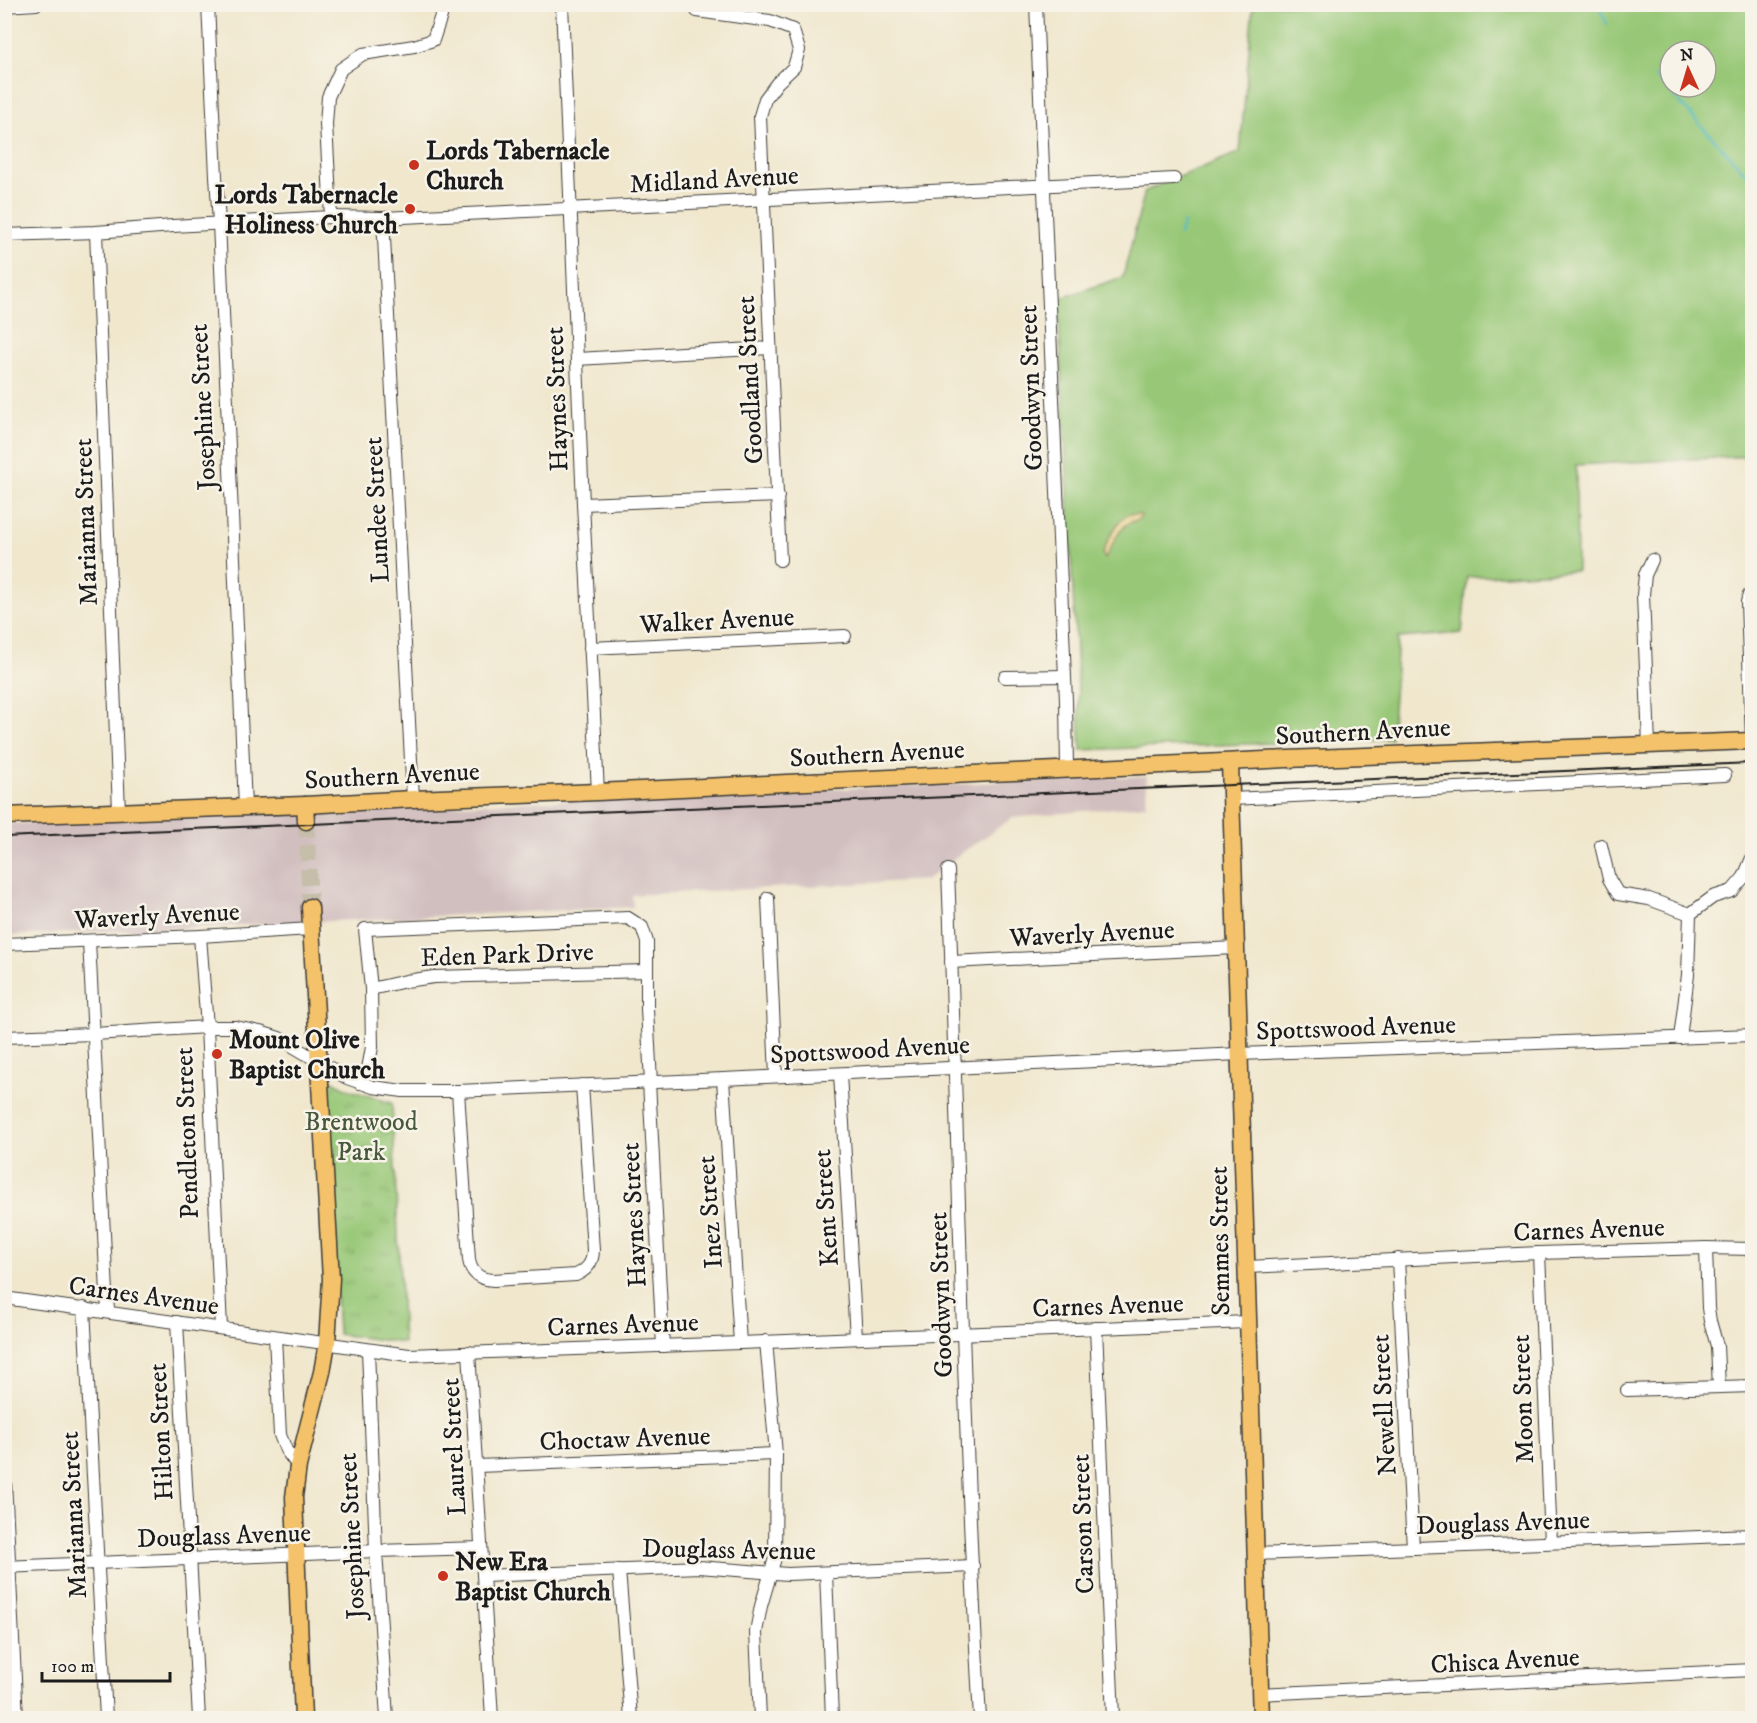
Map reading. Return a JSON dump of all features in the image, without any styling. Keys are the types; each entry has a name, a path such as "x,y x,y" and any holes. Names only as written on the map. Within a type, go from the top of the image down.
{"main road":[{"name":"Southern Avenue","path":"4,816 245,807 306,813 413,799 1752,741"},
{"name":"Semmes Street","path":"1230,763 1261,1719"},
{"name":"Josephine Street","path":"298,1466 322,1372 327,1343 331,1279 310,907"},
{"path":"298,1466 294,1497 295,1555 303,1719"}],"street":[{"path":"4,6 36,4"},
{"name":"Josephine Street","path":"208,4 245,807"},
{"path":"331,217 326,124 328,97 341,69 363,54 414,46 434,40 441,16 440,4"},
{"name":"Haynes Street","path":"562,4 583,504 598,792"},
{"name":"Goodwyn Street","path":"1036,4 1067,769"},
{"name":"Goodland Street","path":"698,11 770,21 793,30 799,50 794,67 777,83 765,99 760,116 780,560"},
{"name":"Midland Avenue","path":"4,235 96,232 331,217 383,218 1174,179"},
{"name":"Lundee Street","path":"383,218 413,799"},
{"name":"Marianna Street","path":"96,232 119,811"},
{"path":"577,359 770,348"},
{"path":"583,504 778,496"},
{"path":"1649,746 1643,596 1645,575 1652,560"},
{"path":"1749,595 1747,602 1752,741"},
{"name":"Walker Avenue","path":"590,648 845,636"},
{"path":"1005,677 1064,676"},
{"path":"1231,799 1725,775"},
{"path":"1601,844 1609,879 1618,894 1649,899 1690,914"},
{"path":"1690,914 1713,897 1732,891 1744,877 1752,858"},
{"name":"Goodwyn Street","path":"948,870 963,1333 980,1719"},
{"path":"768,898 776,1076"},
{"path":"1680,1038 1688,975 1690,914"},
{"name":"Haynes Street","path":"371,989 365,929 628,918 642,927 647,942 650,1082 663,1346"},
{"name":"Waverly Avenue","path":"4,944 311,929"},
{"name":"Pendleton Street","path":"200,936 207,1027 220,1328"},
{"path":"88,941 108,1312"},
{"name":"Waverly Avenue","path":"951,962 1235,948"},
{"name":"Eden Park Drive","path":"371,989 434,977 646,971"},
{"path":"360,1083 368,1069 372,1047 371,989"},
{"name":"Spottswood Avenue","path":"4,1037 236,1027 279,1038 347,1078 373,1087 403,1091 458,1091 1239,1054 1752,1035"},
{"name":"Kent Street","path":"840,1074 856,1338"},
{"name":"Inez Street","path":"723,1079 740,1343"},
{"path":"458,1091 468,1260 471,1270 487,1280 576,1275 588,1267 591,1262 593,1250 582,1085"},
{"path":"1706,1248 1708,1308 1717,1346 1719,1387"},
{"name":"Carnes Avenue","path":"1247,1267 1539,1253 1706,1248 1752,1249"},
{"name":"Moon Street","path":"1539,1253 1551,1542"},
{"name":"Newell Street","path":"1398,1259 1413,1548"},
{"name":"Carnes Avenue","path":"4,1298 410,1355 1247,1322"},
{"name":"Marianna Street","path":"84,1308 106,1719"},
{"name":"Hilton Street","path":"177,1322 199,1719"},
{"name":"Carson Street","path":"1096,1328 1113,1719"},
{"path":"275,1337 280,1435 286,1450 298,1466"},
{"path":"760,1719 756,1632 760,1606 772,1574 775,1558 776,1454 766,1341"},
{"name":"Josephine Street","path":"368,1350 376,1551 387,1719"},
{"name":"Laurel Street","path":"469,1352 492,1719"},
{"path":"1627,1390 1752,1386"},
{"name":"Choctaw Avenue","path":"477,1466 776,1454"},
{"path":"4,1461 7,1566 17,1719"},
{"name":"Douglass Avenue","path":"1256,1554 1752,1535"},
{"name":"Douglass Avenue","path":"7,1566 481,1548"},
{"name":"Douglass Avenue","path":"484,1576 716,1567 772,1574 973,1566"},
{"path":"619,1570 631,1719"},
{"path":"826,1573 832,1719"},
{"name":"Chisca Avenue","path":"1260,1694 1752,1670"}],"shaded area":[{"path":"1147,776 1146,805 1012,818 927,880 632,895 633,907 5,936 4,824"}],"green space":[{"path":"1253,5 1752,5 1752,456 1576,465 1577,571 1467,577 1462,633 1398,638 1391,739 1081,750 1058,299 1123,277 1145,191 1240,152"},
{"name":"Brentwood Park","path":"325,1077 350,1090 392,1103 403,1343 338,1334"}],"sand":[{"path":"1129,514 1141,515 1141,517 1122,529 1105,559 1103,555 1109,538 1120,521"}],"waterway":[{"path":"1597,4 1607,24"},
{"path":"1655,76 1752,180"},
{"path":"1179,235 1184,223"}],"tunnel":[{"path":"306,821 310,907"}],"railway":[{"path":"4,837 1752,763"}],"place":[{"name":"Lords Tabernacle Church","path":"414,165"},
{"name":"Lords Tabernacle Holiness Church","path":"410,209"},
{"name":"Mount Olive Baptist Church","path":"217,1054"},
{"name":"New Era Baptist Church","path":"443,1576"}]}
